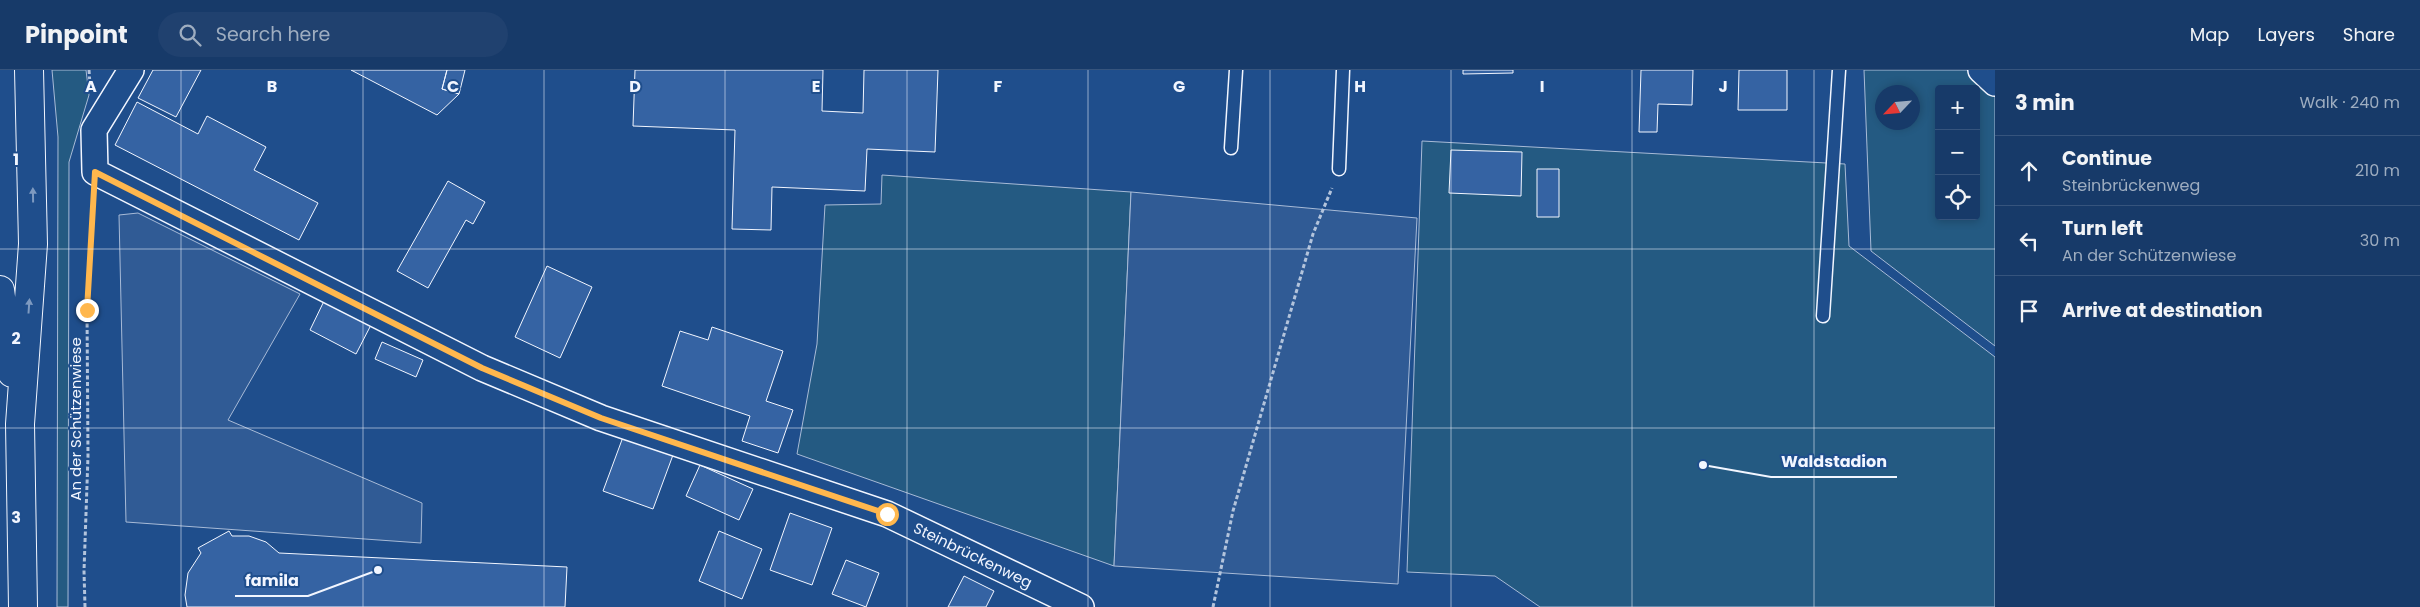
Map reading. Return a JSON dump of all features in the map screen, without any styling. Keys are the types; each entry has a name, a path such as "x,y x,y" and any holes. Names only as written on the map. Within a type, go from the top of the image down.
{"main road":[{"path":"22,607 20,424 33,244 29,70"},
{"path":"0,290 20,424"}],"street":[{"path":"95,172 94,130 131,70"},
{"path":"1981,70 1995,83"},
{"name":"Steinbrückenweg","path":"95,172 482,368 601,418 887,514 1081,607"}],"lane":[{"path":"1231,148 1236,70"},
{"path":"1340,169 1343,70"},
{"path":"1823,316 1839,70"}],"path":[{"path":"1213,607 1238,492 1314,234 1340,169"},
{"name":"An der Schützenwiese","path":"85,607 84,571 88,456 87,310 95,172"}],"shaded area":[{"path":"52,70 86,70 89,95 69,162 68,607 57,607 58,137"},
{"path":"1864,70 1995,70 1995,346 1871,251"},
{"path":"1422,141 1845,164 1849,246 1995,357 1995,607 1540,607 1495,576 1407,572"},
{"path":"882,175 1131,192 1114,566 797,454 817,344 825,205 881,204"},
{"path":"1131,192 1417,218 1398,584 1114,566"},
{"path":"138,213 300,294 228,420 422,503 421,543 126,522 119,215"}],"building":[{"path":"153,70 201,70 176,117 138,98"},
{"path":"351,70 447,70 442,89 459,94 437,115"},
{"path":"447,70 465,70 459,94 442,89"},
{"path":"635,70 823,70 822,111 863,113 864,70 938,70 935,152 867,149 865,191 772,187 771,230 732,229 735,130 633,126"},
{"path":"1463,70 1513,70 1513,73 1463,74"},
{"path":"1641,70 1693,70 1692,105 1658,104 1657,132 1639,132"},
{"path":"1739,70 1787,70 1787,110 1738,110"},
{"path":"137,102 198,134 207,116 266,147 254,170 318,203 299,240 115,145"},
{"path":"1451,150 1522,152 1521,196 1449,193"},
{"path":"1537,169 1559,169 1559,217 1537,217"},
{"path":"448,181 485,202 473,224 466,220 428,288 397,271"},
{"path":"547,266 592,287 560,358 515,337"},
{"path":"325,299 372,323 356,354 310,330"},
{"path":"712,327 783,351 766,401 793,410 778,453 742,441 750,416 662,386 680,331 708,340"},
{"path":"382,342 423,360 416,377 375,359"},
{"path":"623,437 673,455 653,509 603,491"},
{"path":"700,465 753,489 739,520 686,496"},
{"path":"790,513 832,528 812,585 770,570"},
{"path":"229,531 232,536 249,536 266,542 279,553 567,567 565,607 187,607 185,595 188,573 201,553 198,548"},
{"path":"719,531 762,549 742,599 699,581"},
{"path":"846,560 879,573 866,607 832,594"},
{"path":"964,576 994,591 986,607 948,607"}],"place":[{"name":"Waldstadion","path":"1703,465"},
{"name":"famila","path":"378,570"}],"route":[{"path":"87,310 95,172 482,368 601,418 887,514"}]}
